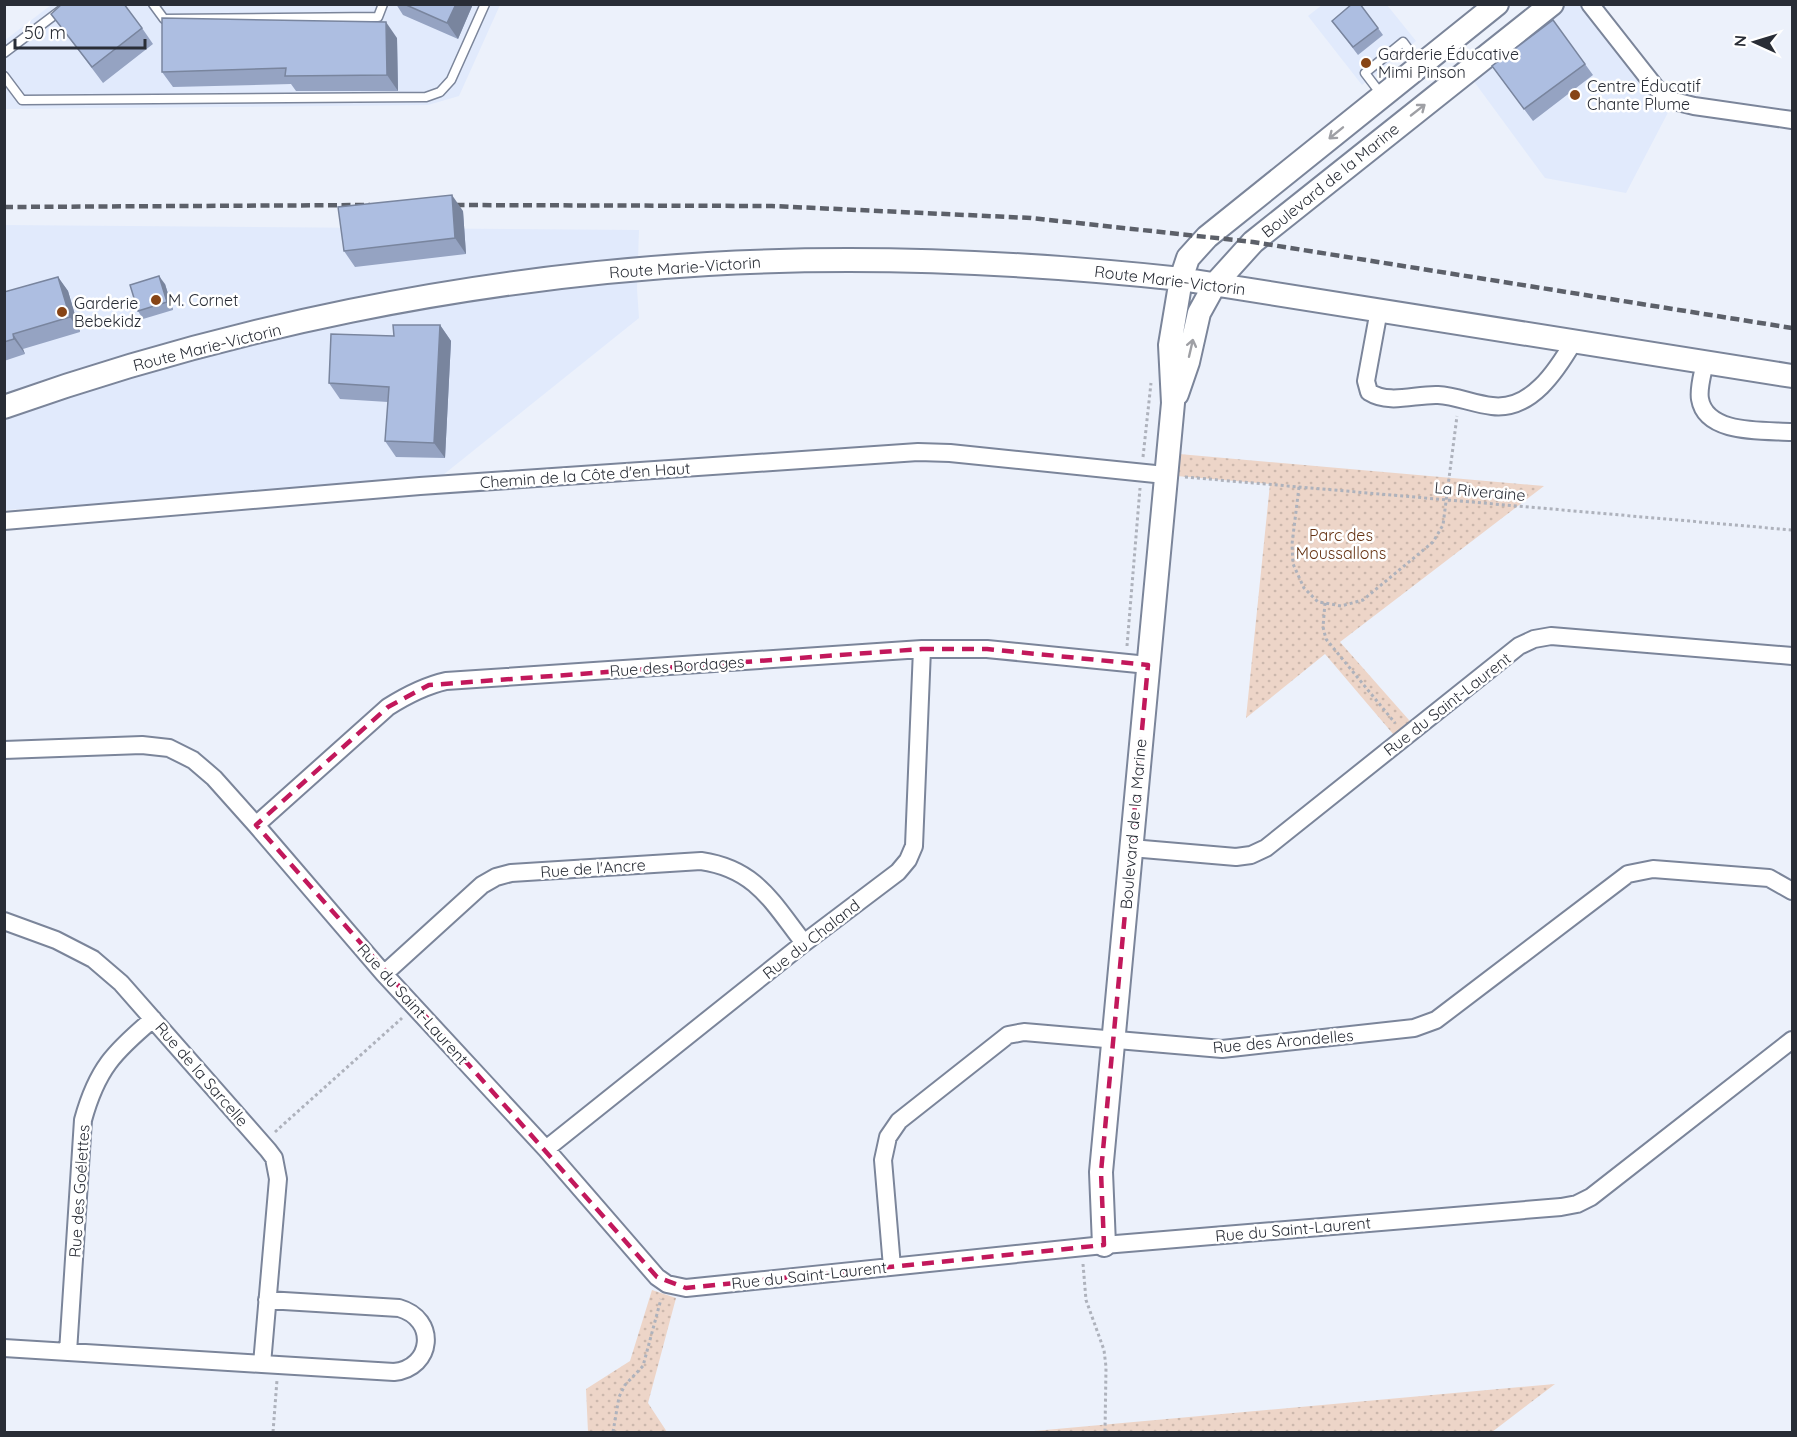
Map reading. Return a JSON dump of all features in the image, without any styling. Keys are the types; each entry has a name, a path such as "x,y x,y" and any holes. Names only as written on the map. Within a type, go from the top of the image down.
{"street":[{"name":"Boulevard de la Marine","path":"1104,1245 1101,1172 1131,848 1136,664 1165,475 1173,404 1170,345 1181,279 1188,258 1206,237 1497,4"},
{"name":"Boulevard de la Marine","path":"1173,404 1188,362 1199,313 1215,284 1253,242 1552,4"},
{"path":"1590,4 1656,88 1674,101 1792,120"},
{"path":"1420,65 1441,92"},
{"name":"Route Marie-Victorin","path":"4,407 162,357 326,317 462,292 598,273 710,264 876,260 1029,266 1181,279 1792,376"},
{"path":"1379,310 1366,381 1370,392 1379,398 1435,394 1494,406 1513,406 1528,398 1557,370 1574,341"},
{"path":"1705,362 1699,397 1704,412 1712,420 1725,426 1792,432"},
{"name":"Chemin de la Côte d'en Haut","path":"4,521 444,484 918,452 951,453 1165,475"},
{"name":"Rue du Saint-Laurent","path":"1131,848 1236,857 1251,855 1266,848 1520,646 1534,639 1551,636 1792,656"},
{"name":"Rue des Bordages","path":"256,825 388,707 409,693 429,685 458,680 922,649 987,649 1136,664"},
{"name":"Rue du Chaland","path":"546,1149 804,943 898,872 908,860 914,846 922,649"},
{"name":"Rue du Saint-Laurent","path":"4,750 142,745 169,748 193,760 214,778 384,974 546,1149 657,1276 667,1284 686,1288 1104,1245 1577,1204 1591,1197 1792,1040"},
{"name":"Rue de l'Ancre","path":"384,974 482,885 496,877 511,873 701,861 721,864 742,873 758,886 804,943"},
{"name":"Rue des Arondelles","path":"892,1267 883,1160 888,1137 899,1121 1008,1035 1024,1032 1222,1049 1414,1028 1436,1020 1628,874 1653,869 1769,878 1792,891"},
{"name":"Rue de la Sarcelle","path":"4,921 56,940 93,959 121,983 274,1158 278,1179 267,1300 270,1365"},
{"name":"Rue des Goélettes","path":"68,1352 83,1120 90,1093 104,1068 125,1043 153,1019"},
{"path":"4,1348 394,1372 406,1371 414,1365 425,1348 426,1336 418,1317 399,1308 267,1300"}],"lane":[{"path":"4,53 69,4"},
{"path":"153,4 164,19 378,18 383,4"},
{"path":"4,76 22,100 426,97 440,92 451,80 485,4"}],"path":[{"path":"1299,487 1292,544 1293,564 1304,588 1318,602 1341,606 1363,600 1433,542 1443,525 1460,399"},
{"path":"1136,664 1142,472"},
{"name":"La Riveraine","path":"1165,475 1792,530"},
{"path":"1325,603 1323,627 1326,639 1406,736"},
{"path":"262,1143 415,1007"},
{"path":"1104,1245 1083,1263 1086,1300 1104,1350 1105,1432"},
{"path":"613,1432 619,1397 625,1385 643,1366 658,1304 667,1284"},
{"path":"270,1365 273,1432"}],"highlighted area":[{"path":"922,649 987,649 1148,665 1101,1172 1104,1245 686,1288 657,1277 256,825 388,707 429,685"}],"shaded area":[{"path":"51,5 500,5 459,96 428,105 5,109 4,41"},
{"name":"Garderie Éducative Mimi Pinson","path":"1322,5 1387,5 1416,41 1362,85 1308,16"},
{"name":"Centre Éducatif Chante Plume","path":"1552,5 1590,5 1674,101 1626,193 1545,178 1467,72"},
{"path":"4,225 639,230 637,289 639,318 438,479 5,510"}],"green space":[{"name":"Parc des Moussallons","path":"1168,453 1544,486 1340,642 1416,728 1399,741 1325,654 1246,718 1270,484 1165,475"},
{"path":"652,1290 676,1298 648,1403 667,1432 588,1432 586,1389 630,1361"},
{"path":"1555,1384 1492,1432 1023,1432"}],"building":[{"path":"62,4 124,4 142,28 92,67 51,14"},
{"path":"404,4 456,4 447,23"},
{"path":"1352,4 1360,4 1378,28 1353,47 1332,21"},
{"path":"162,18 386,22 387,75 285,76 286,68 162,72"},
{"path":"1553,20 1585,64 1524,109 1492,66"},
{"path":"452,195 455,238 344,251 338,207"},
{"path":"159,276 167,302 138,311 130,285"},
{"path":"58,277 70,317 13,334 14,339 4,342 4,292"},
{"path":"393,325 440,325 434,443 385,441 389,387 329,383 331,334 394,336"}],"railway":[{"path":"4,207 370,205"},
{"path":"442,205 772,206 1031,218 1253,242 1792,328"}],"place":[{"name":"Garderie Éducative Mimi Pinson","path":"1366,63"},
{"name":"Centre Éducatif Chante Plume","path":"1575,95"},
{"name":"M. Cornet","path":"156,300"},
{"name":"Garderie Bebekidz","path":"62,312"}]}
